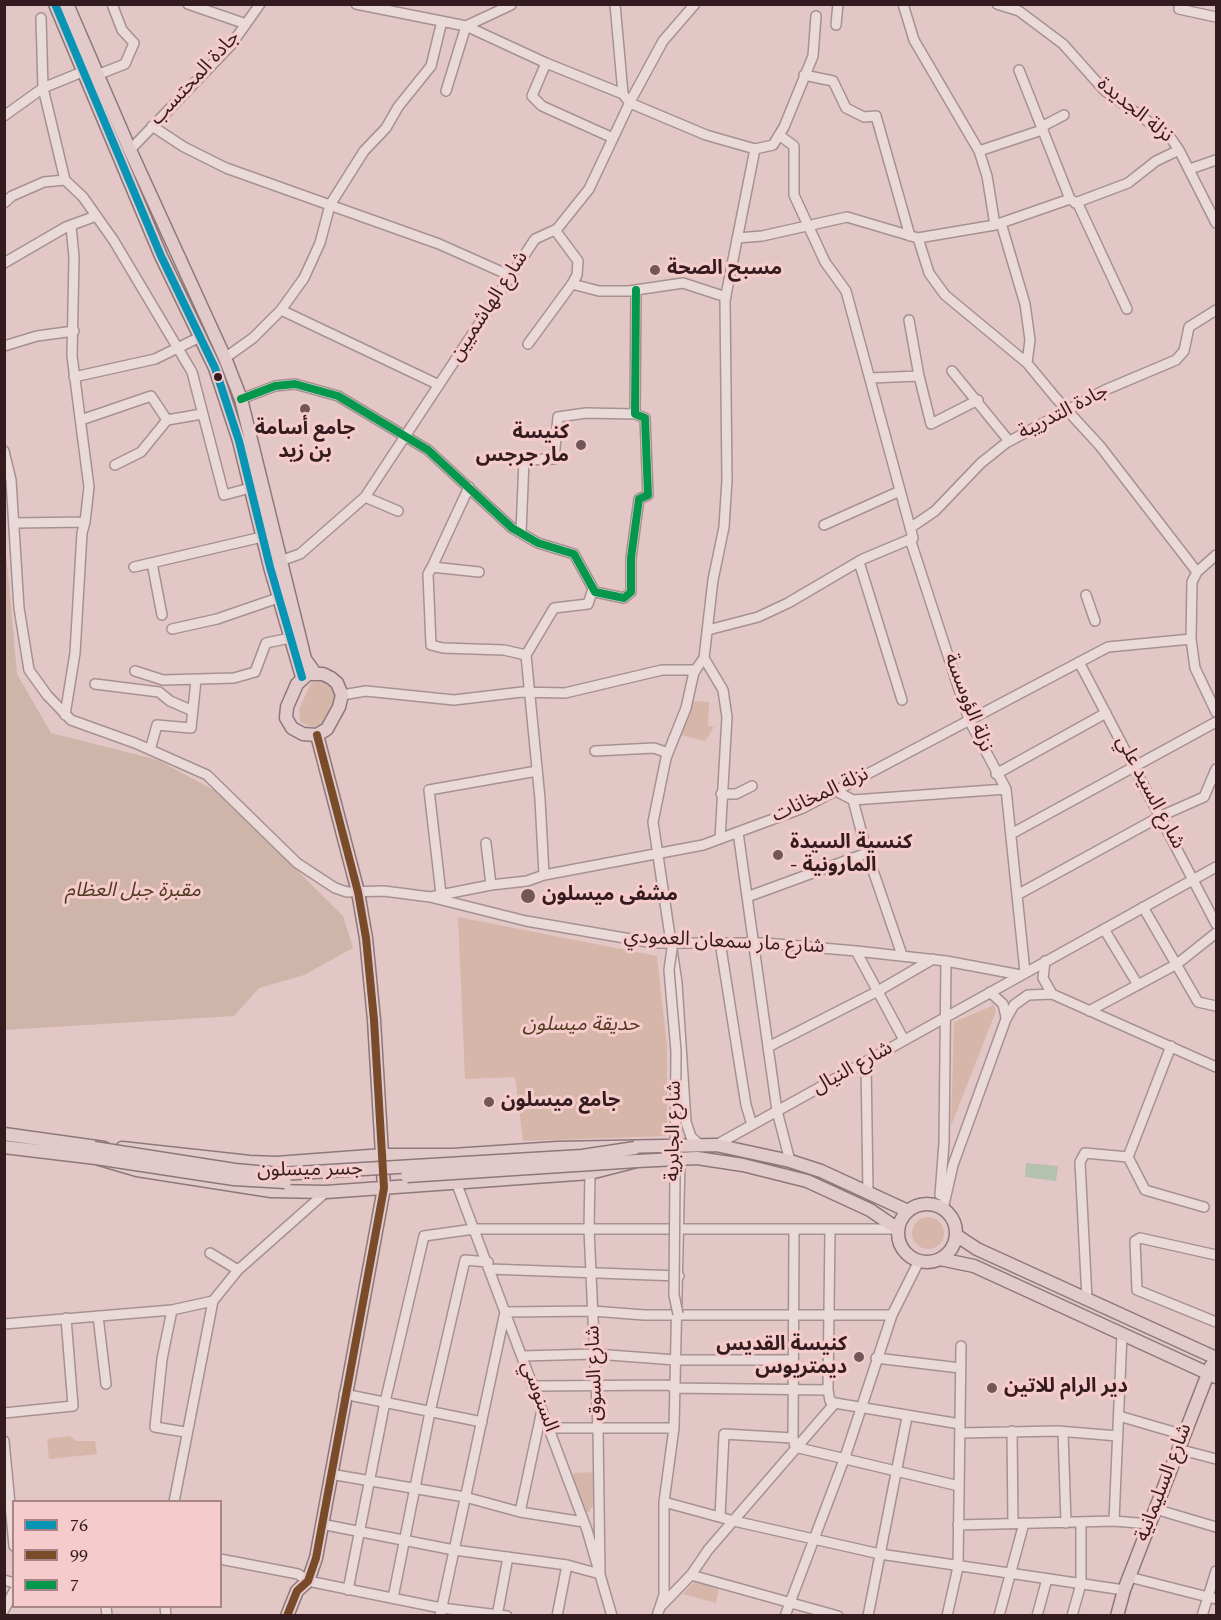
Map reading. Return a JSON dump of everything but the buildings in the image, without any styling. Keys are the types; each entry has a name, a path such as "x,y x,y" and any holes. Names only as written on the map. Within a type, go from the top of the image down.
{"main road":[{"path":"55,4 161,256 215,368 239,441 262,537 302,677 287,706 286,718 292,728 303,734 317,735 327,729 339,707 342,695 338,683 331,678 315,673 302,677"},
{"path":"67,4 130,150 225,358 241,399 305,659 315,673"},
{"path":"287,1616 297,1591 308,1581 321,1524 384,1188 373,1010 358,892 317,735"},
{"path":"4,1134 95,1153 136,1170 232,1187 271,1191 326,1192 590,1173 637,1161 697,1158 743,1165 807,1181 870,1210 898,1229"},
{"path":"4,1146 95,1153 144,1149 250,1162 383,1155 453,1155 557,1148 716,1145 790,1161 868,1192 908,1211"},
{"name":"جسر ميسلون","path":"95,1153 280,1174 582,1156 635,1148"},
{"name":"جسر ميسلون","path":"95,1153 234,1179 281,1182 637,1161"},
{"path":"923,1204 941,1207 955,1223 956,1235 948,1253 940,1259 929,1262 919,1261 905,1252 898,1229 908,1211 923,1204"},
{"path":"956,1235 977,1249 1216,1356"},
{"path":"940,1259 974,1266 1212,1375"},
{"name":"شارع السليمانية","path":"1117,1616 1124,1590 1178,1449 1212,1375 1216,1356"}],"street":[{"path":"97,75 125,64 134,43 122,30 112,4"},
{"path":"188,4 246,24"},
{"name":"جادة المحتسب","path":"130,150 231,45 260,4"},
{"path":"356,4 389,13 466,26 546,63 623,94 630,103 706,135 755,149 773,145 779,135 813,56 816,16"},
{"path":"615,4 623,94"},
{"name":"شارع الهاشميين","path":"280,561 300,554 365,496 407,436 535,239 555,230 589,189 663,41 695,4"},
{"path":"836,26 838,4"},
{"path":"903,4 914,40 979,151 998,224 1025,304 1030,340 1027,363"},
{"name":"نزلة الجديدة","path":"996,4 1019,10 1063,44 1104,90 1170,136 1190,169 1216,223"},
{"path":"1180,4 1179,9 1216,17"},
{"path":"446,91 466,26 511,5"},
{"path":"40,18 43,88 65,180 83,196 192,372 224,495 250,488"},
{"path":"225,358 253,338 281,310 304,278 320,243 330,205 364,151 386,128 398,107 431,66 442,21"},
{"path":"546,63 532,96 542,106 613,138"},
{"path":"1019,70 1073,201 1127,309"},
{"path":"4,116 43,88 82,72"},
{"path":"804,75 833,81 846,108 864,117 876,116 914,237 929,273 945,296 1027,363 1100,446 1197,572"},
{"path":"979,151 1042,130 1045,125 1064,115"},
{"path":"152,126 184,147 226,168 439,244 511,276"},
{"name":"نزلة الؤوسسة","path":"779,135 794,146 794,195 825,262 846,291 912,540 969,720 1006,789 1023,973"},
{"path":"699,1144 689,1132 686,1122 681,1029 672,946 656,854 653,822 668,753 686,708 696,670 704,658 713,580 724,527 727,480 726,297 755,149"},
{"path":"737,238 762,236 847,218 914,237 998,224 1128,183 1156,161 1179,150"},
{"path":"1190,169 1216,160"},
{"path":"4,203 12,196 44,182 65,180"},
{"path":"4,263 71,226 96,216"},
{"path":"65,715 75,653 82,532 89,487 72,356 74,257 71,226"},
{"path":"528,344 577,275 578,261 555,230"},
{"path":"572,284 599,291 636,290 682,283 726,297"},
{"path":"635,414 636,290"},
{"name":"جادة التدريبة","path":"910,528 935,511 981,463 1009,441 1105,390 1176,360 1184,351 1189,327 1216,309"},
{"path":"281,310 439,385"},
{"path":"909,320 919,376 931,424 978,400"},
{"path":"4,346 38,336 74,331"},
{"path":"74,377 154,359 200,337"},
{"path":"952,371 978,400 1009,441"},
{"path":"870,378 919,376"},
{"path":"241,399 275,386 295,384 318,388 338,396 429,450 521,533 538,543 574,554 595,592 624,598 631,592 632,558 639,499 648,495 645,418 635,414 586,413 558,417 554,459 524,460 521,533"},
{"path":"81,420 151,396 167,420"},
{"path":"115,465 141,452 167,420 202,414"},
{"path":"4,451 11,480 20,608 29,670 65,715"},
{"path":"469,487 428,574 431,645 443,648 512,650 526,655"},
{"path":"824,525 900,491"},
{"path":"365,496 398,511"},
{"path":"14,524 85,522"},
{"path":"134,567 262,537"},
{"path":"708,630 758,616 788,603 859,562 912,540"},
{"path":"1216,555 1197,572 1192,582 1191,639 1196,668 1216,712"},
{"path":"859,562 902,700"},
{"path":"152,563 162,615"},
{"path":"432,567 479,572"},
{"path":"544,875 526,655 554,608 588,604 593,589"},
{"path":"1086,595 1095,621"},
{"path":"172,629 217,619 279,598"},
{"path":"135,671 163,680 234,678 255,672 266,642 290,638"},
{"name":"نزلة المخانات","path":"430,897 491,885 527,881 544,875 703,845 802,808 1108,647 1191,639"},
{"path":"704,658 723,690 727,717 720,839"},
{"name":"شارع السيد علي","path":"1079,662 1216,924"},
{"path":"342,695 366,691 454,700 528,692 565,693 662,670 696,670"},
{"path":"150,750 157,725 191,728 196,680"},
{"path":"95,684 159,692 170,701 193,711"},
{"path":"996,774 1106,713"},
{"name":"شارع مار سمعان العمودي","path":"65,715 71,720 150,750 207,775 297,863 335,888 358,892 384,891 430,897 558,928 672,946 720,942 753,943 902,955 1023,973"},
{"path":"1011,834 1216,722"},
{"path":"595,751 654,748 668,753"},
{"path":"1017,895 1161,816 1204,797 1216,769"},
{"path":"441,894 429,790 537,771"},
{"path":"721,794 736,794 752,786"},
{"path":"836,791 853,800 1006,789"},
{"path":"853,800 867,853 902,955"},
{"path":"738,832 777,1111 790,1161"},
{"path":"486,843 491,885"},
{"path":"747,897 867,853"},
{"name":"شارع النيال","path":"716,1145 1216,867"},
{"path":"1143,907 1198,1002 1216,1006"},
{"path":"1104,928 1138,985"},
{"path":"1089,1011 1177,964 1216,933"},
{"path":"720,942 746,1105 752,1125"},
{"name":"شارع الجابرية","path":"672,946 669,970 676,1051 674,1295 678,1314"},
{"path":"856,951 904,1040"},
{"path":"768,1047 878,991 933,959"},
{"path":"941,1207 947,1016 946,961"},
{"path":"1045,961 1043,978 1052,994"},
{"path":"990,992 1003,1004 1006,1019"},
{"path":"941,1207 953,1165 1006,1019 1020,999 1036,993 1052,994 1216,1067"},
{"path":"1171,1046 1128,1157 1145,1190 1204,1207"},
{"path":"866,1062 868,1192"},
{"path":"1087,1299 1080,1162 1085,1153 1128,1157"},
{"path":"662,1605 664,1502 674,1428 673,1387 678,1314 680,1159"},
{"name":"شارع السوق","path":"590,1173 589,1229 596,1354 600,1574"},
{"name":"السنوسي","path":"456,1182 584,1522 612,1616"},
{"path":"174,1500 185,1431 213,1301 238,1270 326,1192"},
{"path":"348,1590 385,1402 424,1236 474,1229 794,1231 898,1229"},
{"path":"831,1230 828,1390 830,1401 960,1428 1118,1436"},
{"path":"794,1231 794,1442"},
{"path":"1216,1255 1140,1238 1136,1241 1137,1290 1216,1322"},
{"path":"210,1253 238,1270"},
{"path":"393,1598 430,1412 465,1260 489,1266 679,1276"},
{"path":"785,1616 845,1457 892,1315 919,1261"},
{"path":"4,1324 172,1310 213,1301"},
{"path":"172,1310 162,1359 155,1427 185,1431"},
{"path":"440,1612 504,1312 593,1311 644,1315 892,1315"},
{"path":"98,1316 106,1384"},
{"path":"4,1413 73,1406 66,1318"},
{"path":"1114,1521 1122,1334"},
{"path":"946,1616 958,1567 961,1346"},
{"path":"522,1356 596,1354 676,1360 793,1360"},
{"path":"876,1359 960,1368"},
{"path":"533,1386 828,1390"},
{"path":"344,1394 482,1422"},
{"path":"657,1616 662,1605 691,1575 708,1550 734,1521 794,1442 835,1403"},
{"path":"520,1512 542,1410"},
{"path":"1119,1416 1184,1435"},
{"path":"868,1616 907,1417"},
{"path":"549,1428 674,1428"},
{"path":"1012,1431 1012,1524"},
{"path":"1063,1432 1066,1522"},
{"path":"720,1517 724,1434 794,1442 959,1486"},
{"path":"4,1440 8,1511 12,1534"},
{"path":"1178,1449 1216,1459"},
{"path":"330,1474 465,1497 520,1512 584,1522"},
{"path":"664,1502 734,1521 880,1554 1124,1590"},
{"path":"1155,1509 1216,1527"},
{"path":"958,1525 1114,1521 1149,1524"},
{"path":"1072,1616 1081,1584 1081,1522"},
{"path":"999,1616 1024,1523"},
{"path":"321,1524 454,1550 567,1565 600,1574"},
{"path":"222,1559 298,1574 308,1581 393,1598 440,1612 500,1615 508,1557"},
{"path":"557,1616 567,1565"},
{"path":"1202,1616 1212,1598 1216,1571"},
{"path":"691,1575 835,1615"},
{"path":"1129,1577 1212,1598"},
{"path":"1037,1616 1047,1579"},
{"path":"4,1610 12,1595"}],"green space":[{"name":"مقبرة جبل العظام","path":"4,528 17,674 51,733 158,760 221,794 343,916 353,948 304,975 259,988 234,1016 5,1030"},
{"path":"323,681 333,684 339,697 323,725 312,727 300,722 299,709 311,683"},
{"path":"692,701 709,702 708,726 714,727 705,741 681,735"},
{"name":"حديقة ميسلون","path":"458,917 657,956 667,1046 667,1136 523,1141 515,1077 465,1079"},
{"path":"994,1005 996,1011 951,1126 954,1022"},
{"path":"928,1217 939,1222 944,1233 939,1244 928,1249 917,1244 912,1233 917,1222"},
{"path":"70,1436 76,1441 95,1441 97,1454 49,1459 47,1439"},
{"path":"595,1472 595,1502 589,1512 583,1512 571,1477 574,1473"},
{"path":"695,1581 719,1588 716,1603 683,1594"}],"shaded area":[{"path":"1026,1163 1058,1166 1056,1181 1025,1177"}],"transit line":[{"name":"76","path":"55,4 161,256 215,368 239,441 270,567 302,677"},
{"name":"7","path":"241,399 275,386 295,384 338,396 428,450 512,528 538,543 574,554 595,592 624,598 631,592 631,558 639,499 648,495 645,418 635,414 636,290"},
{"name":"99","path":"287,1616 297,1591 308,1581 316,1558 384,1188 374,1020 366,938 358,892 317,735"}],"place":[{"name":"مسبح الصحة","path":"655,270"},
{"name":"جامع أسامة بن زيد","path":"305,409"},
{"name":"كنيسة مار جرجس","path":"581,445"},
{"name":"كنسية السيدة - المارونية","path":"778,855"},
{"name":"مشفى ميسلون","path":"528,896"},
{"name":"جامع ميسلون","path":"489,1102"},
{"name":"كنيسة القديس ديمتريوس","path":"859,1357"},
{"name":"دير الرام للاتين","path":"992,1388"}]}
